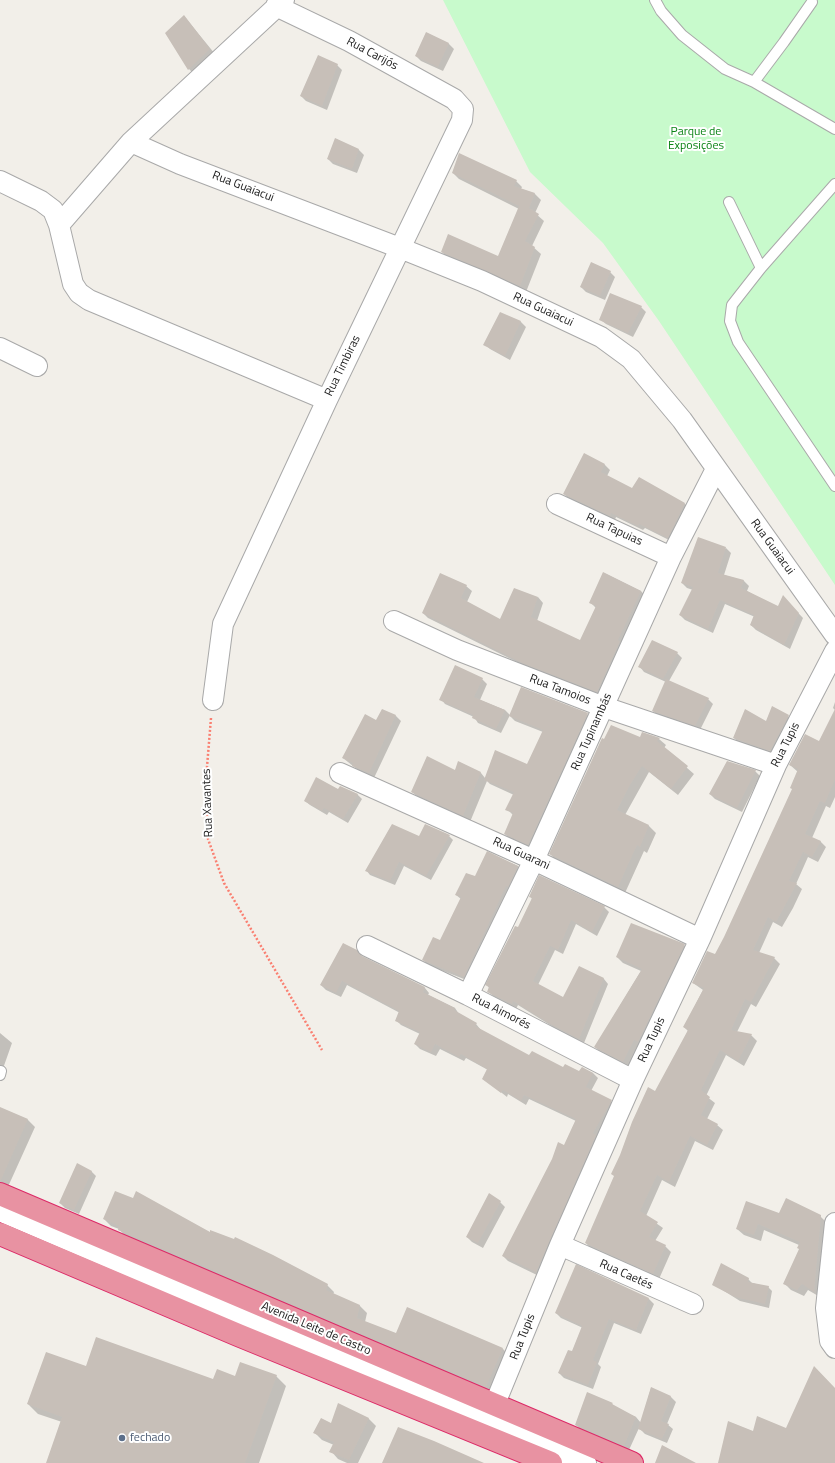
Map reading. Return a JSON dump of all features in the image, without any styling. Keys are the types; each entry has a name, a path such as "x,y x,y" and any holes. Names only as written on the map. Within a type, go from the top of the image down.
{"highway":[{"name":"Avenida Leite de Castro","path":"0,1194 492,1422 551,1463"},
{"name":"Avenida Leite de Castro","path":"0,1234 238,1335 492,1422 632,1463"}],"street":[{"name":"Rua Carijós","path":"280,3 454,99 463,109"},
{"path":"60,224 131,142 280,3"},
{"name":"Rua Timbiras","path":"212,700 223,624 327,400 462,120 463,109"},
{"name":"Rua Guaiacui","path":"131,142 180,164 482,281 601,337 631,359 682,420 835,635"},
{"path":"0,181 41,201 53,210 60,224 73,284 79,293 89,300 327,400"},
{"path":"0,348 37,366"},
{"name":"Rua Tupinambás","path":"468,995 534,860 671,557 716,469"},
{"name":"Rua Tapuias","path":"557,504 671,557"},
{"name":"Rua Tamoios","path":"394,621 457,650 604,707 776,765"},
{"name":"Rua Tupis","path":"492,1422 560,1245 633,1080 700,939 776,765 835,650"},
{"name":"Rua Guarani","path":"340,773 534,860 700,939"},
{"name":"Rua Aimorés","path":"367,946 468,995 633,1080"},
{"path":"0,1211 586,1463"},
{"path":"835,1223 826,1308 830,1341 835,1348"},
{"name":"Rua Caetés","path":"560,1245 693,1304"}],"lane":[{"path":"655,0 661,11 682,35 725,69 754,82 835,129"},
{"path":"754,82 812,2"},
{"path":"835,184 761,268 732,305 730,321 738,342 835,486"},
{"path":"729,202 761,268"}],"path":[{"name":"Rua Xavantes","path":"212,700 206,779 208,839 224,883 322,1050"}],"green space":[{"name":"Parque de Exposições","path":"443,0 835,0 835,585 659,321 603,243 530,172"}],"building":[{"path":"184,15 210,49 188,70 165,33"},
{"path":"426,32 449,43 438,67 415,56"},
{"path":"318,55 338,64 322,106 300,96"},
{"path":"335,138 359,149 352,169 327,159"},
{"path":"459,153 517,180 514,186 535,193 529,208 539,214 525,241 535,247 520,286 441,252 448,234 498,256 519,206 452,173"},
{"path":"591,262 611,271 600,296 580,287"},
{"path":"610,293 642,306 628,333 599,320"},
{"path":"500,312 521,321 505,356 483,345"},
{"path":"584,453 605,464 601,472 632,488 639,477 685,503 668,538 611,513 610,516 563,494"},
{"path":"698,537 726,547 718,573 744,580 741,588 778,606 783,595 799,613 784,645 750,625 754,615 720,600 708,629 679,615 693,587 681,583"},
{"path":"603,572 641,591 618,640 620,641 597,692 522,663 422,613 440,573 467,585 461,598 500,619 514,588 538,597 531,617 580,640 596,606 589,603"},
{"path":"652,640 678,652 663,679 638,667"},
{"path":"455,665 483,678 474,697 505,710 496,729 472,718 473,715 439,700"},
{"path":"666,679 709,698 695,726 652,711"},
{"path":"521,687 588,713 528,845 504,834 513,813 505,810 514,792 484,780 495,750 527,764 543,730 509,716"},
{"path":"772,706 789,715 770,751 733,738 745,709 766,721"},
{"path":"382,709 396,715 369,773 352,766 353,763 342,758 365,714 376,720"},
{"path":"835,709 835,779 825,803 820,801 805,834 821,841 812,857 803,852 789,881 797,883 776,922 768,917 753,950 775,957 751,1002 745,999 731,1030 752,1034 738,1061 720,1050 701,1090 710,1097 701,1115 718,1124 707,1145 690,1136 669,1182 657,1175 640,1211 658,1222 649,1237 666,1245 653,1274 585,1243 614,1176 611,1174 648,1087 655,1091 688,1030 683,1027 704,988 692,983 707,951 715,954 724,937 792,789 790,788 798,769 789,765 805,734 819,741"},
{"path":"611,725 640,737 642,732 660,738 657,741 688,766 671,789 642,766 630,785 617,810 649,825 640,847 637,845 618,887 549,854 602,738 604,739"},
{"path":"427,756 455,770 458,761 481,772 463,816 411,792"},
{"path":"727,761 756,770 737,808 709,794"},
{"path":"316,777 338,789 340,786 358,794 343,819 324,808 322,811 304,801"},
{"path":"392,824 419,836 425,824 450,835 426,876 399,862 390,881 365,871"},
{"path":"487,851 518,866 508,887 506,886 464,977 422,960 433,937 440,940 461,897 455,895 466,873 475,876"},
{"path":"539,875 605,906 592,932 571,920 558,950 550,946 533,981 563,997 579,966 604,978 579,1039 552,1025 513,1001 512,1004 487,992 489,987 485,985 515,926 518,927 532,898 529,897"},
{"path":"631,923 685,944 638,1042 634,1040 623,1062 594,1047 642,969 616,957"},
{"path":"343,943 357,950 362,956 425,987 423,992 455,1008 454,1010 477,1023 475,1026 529,1055 532,1051 563,1067 565,1064 579,1071 582,1067 593,1073 586,1087 612,1100 593,1133 596,1135 536,1272 502,1256 552,1159 558,1142 564,1145 576,1119 524,1095 521,1101 503,1090 501,1093 482,1079 487,1069 461,1054 459,1057 435,1044 431,1052 414,1044 420,1032 395,1021 399,1011 342,981 336,993 320,985"},
{"path":"0,1107 28,1119 0,1182"},
{"path":"77,1163 92,1171 74,1210 59,1203"},
{"path":"115,1191 133,1198 136,1191 210,1232 210,1230 234,1239 235,1237 273,1255 328,1284 326,1290 360,1305 357,1318 396,1333 407,1307 503,1348 486,1387 118,1230 119,1226 103,1219"},
{"path":"489,1193 501,1201 478,1243 466,1237"},
{"path":"786,1198 821,1215 814,1292 802,1284 797,1290 783,1284 799,1249 797,1248 800,1242 758,1224 754,1235 736,1229 746,1201 779,1213"},
{"path":"721,1263 749,1278 748,1282 769,1286 765,1304 735,1297 712,1285"},
{"path":"576,1264 649,1298 636,1330 609,1319 593,1360 597,1362 588,1385 558,1373 568,1350 572,1351 582,1326 555,1313"},
{"path":"96,1337 213,1379 217,1369 235,1376 240,1362 277,1375 245,1463 46,1463 62,1417 27,1404 46,1352 86,1366"},
{"path":"814,1366 835,1388 835,1463 718,1463 728,1421 753,1431 757,1416 786,1428"},
{"path":"651,1387 671,1396 661,1421 669,1424 662,1439 638,1429"},
{"path":"587,1392 613,1403 612,1404 636,1417 624,1446 575,1425"},
{"path":"338,1403 369,1418 349,1460 329,1452 334,1442 313,1433 321,1418 331,1423"},
{"path":"398,1427 434,1441 484,1463 382,1463"},
{"path":"662,1445 696,1463 655,1463"}],"place":[{"name":"fechado","path":"122,1438"}]}
